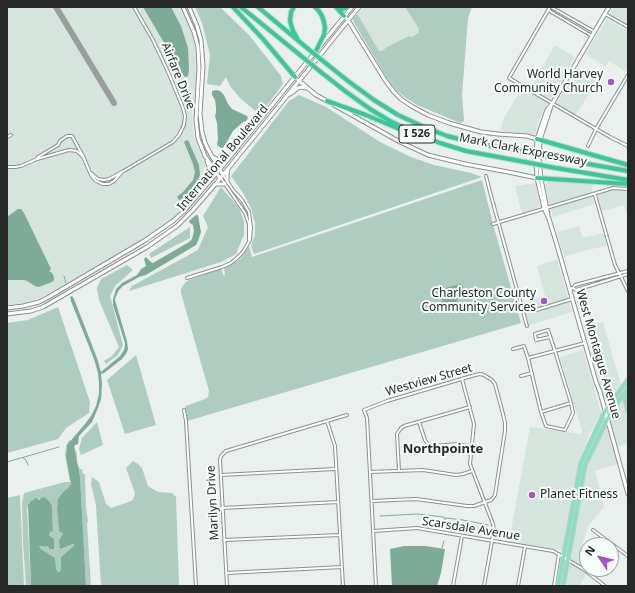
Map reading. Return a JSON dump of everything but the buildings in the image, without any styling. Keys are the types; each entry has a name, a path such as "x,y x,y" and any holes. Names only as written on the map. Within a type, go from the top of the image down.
{"highway":[{"path":"233,7 263,39 295,77"},
{"name":"Mark Clark Expressway","path":"241,7 352,97 390,121 428,139 488,156 628,180"},
{"name":"Mark Clark Expressway","path":"258,7 348,82 369,97 422,126 447,136 471,142 628,170"},
{"path":"294,7 290,15 293,31 298,39 307,48"},
{"path":"315,7 321,14 325,28 324,35 316,51"},
{"path":"336,7 342,9 348,7"},
{"path":"336,7 344,16"},
{"path":"327,101 366,115 431,142 445,147 457,148"},
{"path":"539,139 628,165"},
{"path":"539,179 628,184"}],"main road":[{"path":"183,7 194,32 198,47 196,120 198,138 211,172 208,183"},
{"path":"189,7 201,40 203,66 200,121 203,138 220,169 222,176"},
{"name":"International Boulevard","path":"8,307 23,306 44,300 144,241 173,221 183,212 220,169 352,7"},
{"name":"International Boulevard","path":"7,315 43,307 147,247 177,226 193,210 228,169 359,7"},
{"name":"West Montague Avenue","path":"609,7 552,104 539,139 539,179 549,219 571,289 572,299 628,494"},
{"path":"344,16 393,91 401,100 413,108 449,123 475,130 498,134 527,136 539,139"},
{"path":"295,77 316,95 400,142 428,155 539,179"},
{"path":"284,99 298,88 301,87 310,90"},
{"path":"210,153 220,161 229,158"},
{"path":"205,156 217,172 222,176"},
{"path":"215,184 226,183 228,169"},
{"path":"144,241 147,247"},
{"path":"558,586 581,464 605,411 628,380"},
{"path":"563,586 585,465 607,420 628,389"}],"street":[{"name":"Airfare Drive","path":"37,159 58,145 60,141 72,136 91,173 104,180 109,179 171,144 182,130 185,119 183,108 153,40 134,7"},
{"path":"594,32 551,7 508,78 628,146"},
{"path":"548,10 592,36"},
{"path":"605,14 628,27"},
{"path":"588,146 596,129 628,75"},
{"path":"7,137 11,135"},
{"name":"Airfare Drive","path":"7,167 28,163 69,150 77,151 84,158"},
{"path":"222,176 245,213 249,224 249,240"},
{"path":"486,176 527,326"},
{"path":"187,278 231,263 243,252 249,240 251,228 249,212 245,204 226,183"},
{"path":"493,224 613,188 628,190"},
{"path":"595,194 615,266 628,291"},
{"path":"571,289 575,285 628,271"},
{"path":"571,289 576,290 628,274"},
{"path":"536,310 572,299"},
{"path":"513,349 524,346 546,426 565,430 573,413 555,351 548,330 535,334 536,340 550,337"},
{"path":"528,358 585,343"},
{"path":"521,376 532,373"},
{"name":"Westview Street","path":"370,472 367,418 364,410 387,401 462,379 480,374 484,375 495,384 505,423 495,494 491,500 485,503"},
{"path":"462,379 474,424 470,461 472,471 494,530 484,586"},
{"path":"541,412 571,403"},
{"path":"399,471 397,434 402,427 470,407"},
{"path":"184,410 186,421 196,586"},
{"name":"Marilyn Drive","path":"227,586 222,508 221,456 226,451 347,415"},
{"path":"328,421 335,446 343,586"},
{"path":"419,422 425,440 431,445 456,444 472,447"},
{"path":"221,475 336,469"},
{"path":"376,586 370,472 423,470 456,475 472,471"},
{"path":"372,502 416,499 467,506 485,503"},
{"path":"222,508 338,502"},
{"name":"Scarsdale Avenue","path":"373,531 417,528 553,551 583,569 605,586"},
{"path":"593,530 628,556"},
{"path":"224,540 340,535"},
{"path":"453,586 462,536"},
{"path":"518,586 525,547"},
{"path":"554,586 559,554"},
{"path":"226,573 342,567"}],"shaded area":[{"path":"7,7 180,7 189,23 195,45 197,72 192,113 193,131 197,145 208,170 207,180 189,204 166,224 125,250 46,295 13,305 7,304"},
{"path":"143,7 171,7 181,26 188,48 188,76 184,76"},
{"path":"195,7 220,7 249,35 281,76 283,84 260,115 240,98 230,86 226,77 220,86 207,84 210,55 202,23"},
{"path":"363,7 405,7 419,29 418,33 387,47 382,51 379,51 357,14"},
{"path":"405,7 472,7 468,18 462,95 464,121 460,123 417,105 396,90 387,78 353,21 356,15 358,15 379,51 382,51 409,36 412,37 418,33 419,29"},
{"path":"613,7 628,7 628,26 610,15"},
{"path":"607,19 628,31 628,68 626,72 609,61 605,66 585,54"},
{"path":"555,45 575,57 539,120 535,134 531,135 500,130 504,118 523,86 529,90"},
{"path":"578,68 598,79 576,115 556,104"},
{"path":"212,91 220,91 224,95 232,109 247,116 248,118 233,131 224,147 221,148 217,145 217,123 215,116 216,107 215,100 212,95"},
{"path":"299,95 326,107 380,142 411,157 434,165 471,173 482,177 254,254 251,246 255,235 255,223 251,208 231,176 289,101"},
{"path":"188,140 199,165 200,175 192,189 179,200 177,197 193,180 195,172 184,142"},
{"path":"482,180 521,323 187,421 184,409 186,406 205,399 208,397 209,391 181,293 181,289 187,281 220,269 222,270 223,275 225,275 224,268 242,257 249,246 252,257"},
{"path":"549,181 592,184 595,204 553,217 545,186"},
{"path":"535,183 540,206 533,212 522,215 515,186"},
{"path":"221,187 239,208 244,221 244,235 236,254 221,262 129,291 132,286 198,250 208,227 203,216"},
{"path":"613,188 628,189 628,214 626,213 624,205 602,211 598,195"},
{"path":"18,209 21,209 24,213 51,269 49,271 54,277 52,282 39,287 24,280 7,280 7,217"},
{"path":"198,215 201,232 196,245 146,275 139,277 123,286 116,296 115,300 128,349 122,359 101,374 101,399 98,408 92,422 79,436 78,444 74,447 80,476 86,586 31,586 28,505 35,498 39,500 43,497 51,504 53,533 51,531 49,534 54,539 54,549 49,549 49,547 46,546 39,546 55,558 56,568 59,572 61,570 61,557 74,546 73,544 61,549 59,540 63,534 59,531 57,509 58,499 71,484 66,457 67,445 91,416 96,406 99,394 98,373 94,359 70,297 72,296 74,299 101,372 120,356 125,346 113,305 116,289 122,283 137,275 141,269 146,266 144,259 146,257 153,263 189,242 192,239 194,231 193,225 189,221"},
{"path":"579,226 583,238 604,233 607,246 586,250 564,257 557,232"},
{"path":"190,227 190,238 151,258 149,254"},
{"path":"557,259 572,312 527,326 521,304 545,296 537,266"},
{"path":"127,265 133,270 115,286 110,296 123,345 118,355 106,364 104,361 112,356 119,347 99,300 97,288 101,279"},
{"path":"460,284 464,288 463,293 447,313 445,312 440,294 441,291 442,289"},
{"path":"58,307 90,402 89,413 66,428 58,439 7,453 7,323 28,320"},
{"path":"603,322 621,385 608,401 604,398 584,327"},
{"path":"583,350 601,413 589,435 581,457 563,549 560,550 509,542 530,427 582,434 560,357"},
{"path":"136,355 156,425 125,434 107,380"},
{"path":"628,391 628,420 622,398"},
{"path":"622,398 628,420 628,443 615,448 620,463 595,471 604,507 588,526 585,537 579,537 579,577 585,577 580,586 566,586 587,467 610,417"},
{"path":"97,422 103,445 81,455 79,449 82,438"},
{"path":"69,440 71,441 67,445 66,453 71,484 63,492 58,501 57,509 59,531 63,534 60,538 62,549 73,544 74,547 61,557 61,570 59,572 57,571 55,558 39,546 46,546 54,549 54,539 49,534 50,531 53,533 52,508 38,498 29,503 27,510 31,586 26,586 22,503 24,493 70,482 65,454 66,446"},
{"path":"74,445 77,453 77,462 74,448"},
{"path":"133,461 142,468 148,486 158,492 172,493 176,497 179,586 101,586 96,505 91,484 92,477 99,482 106,504 111,508 126,503 133,500 135,493 126,468"},
{"path":"77,464 80,469 82,469 83,474 85,474 91,586 86,586 80,476"},
{"path":"20,495 24,586 7,586 7,498"},
{"path":"404,546 425,546 445,549 437,586 392,586 390,549"}],"waterway":[{"path":"64,276 66,283"},
{"path":"7,462 59,447"},
{"path":"23,458 26,460 28,465"},
{"path":"380,516 417,514 444,517 445,520"},
{"path":"444,529 446,518 488,525"},
{"path":"442,548 444,541"}],"taxiway":[{"path":"56,7 114,103"}],"place":[{"name":"World Harvey Community Church","path":"611,82"},
{"name":"Charleston County Community Services","path":"544,301"},
{"name":"Planet Fitness","path":"532,495"}],"district":[{"name":"Northpointe","path":"443,449"}]}
